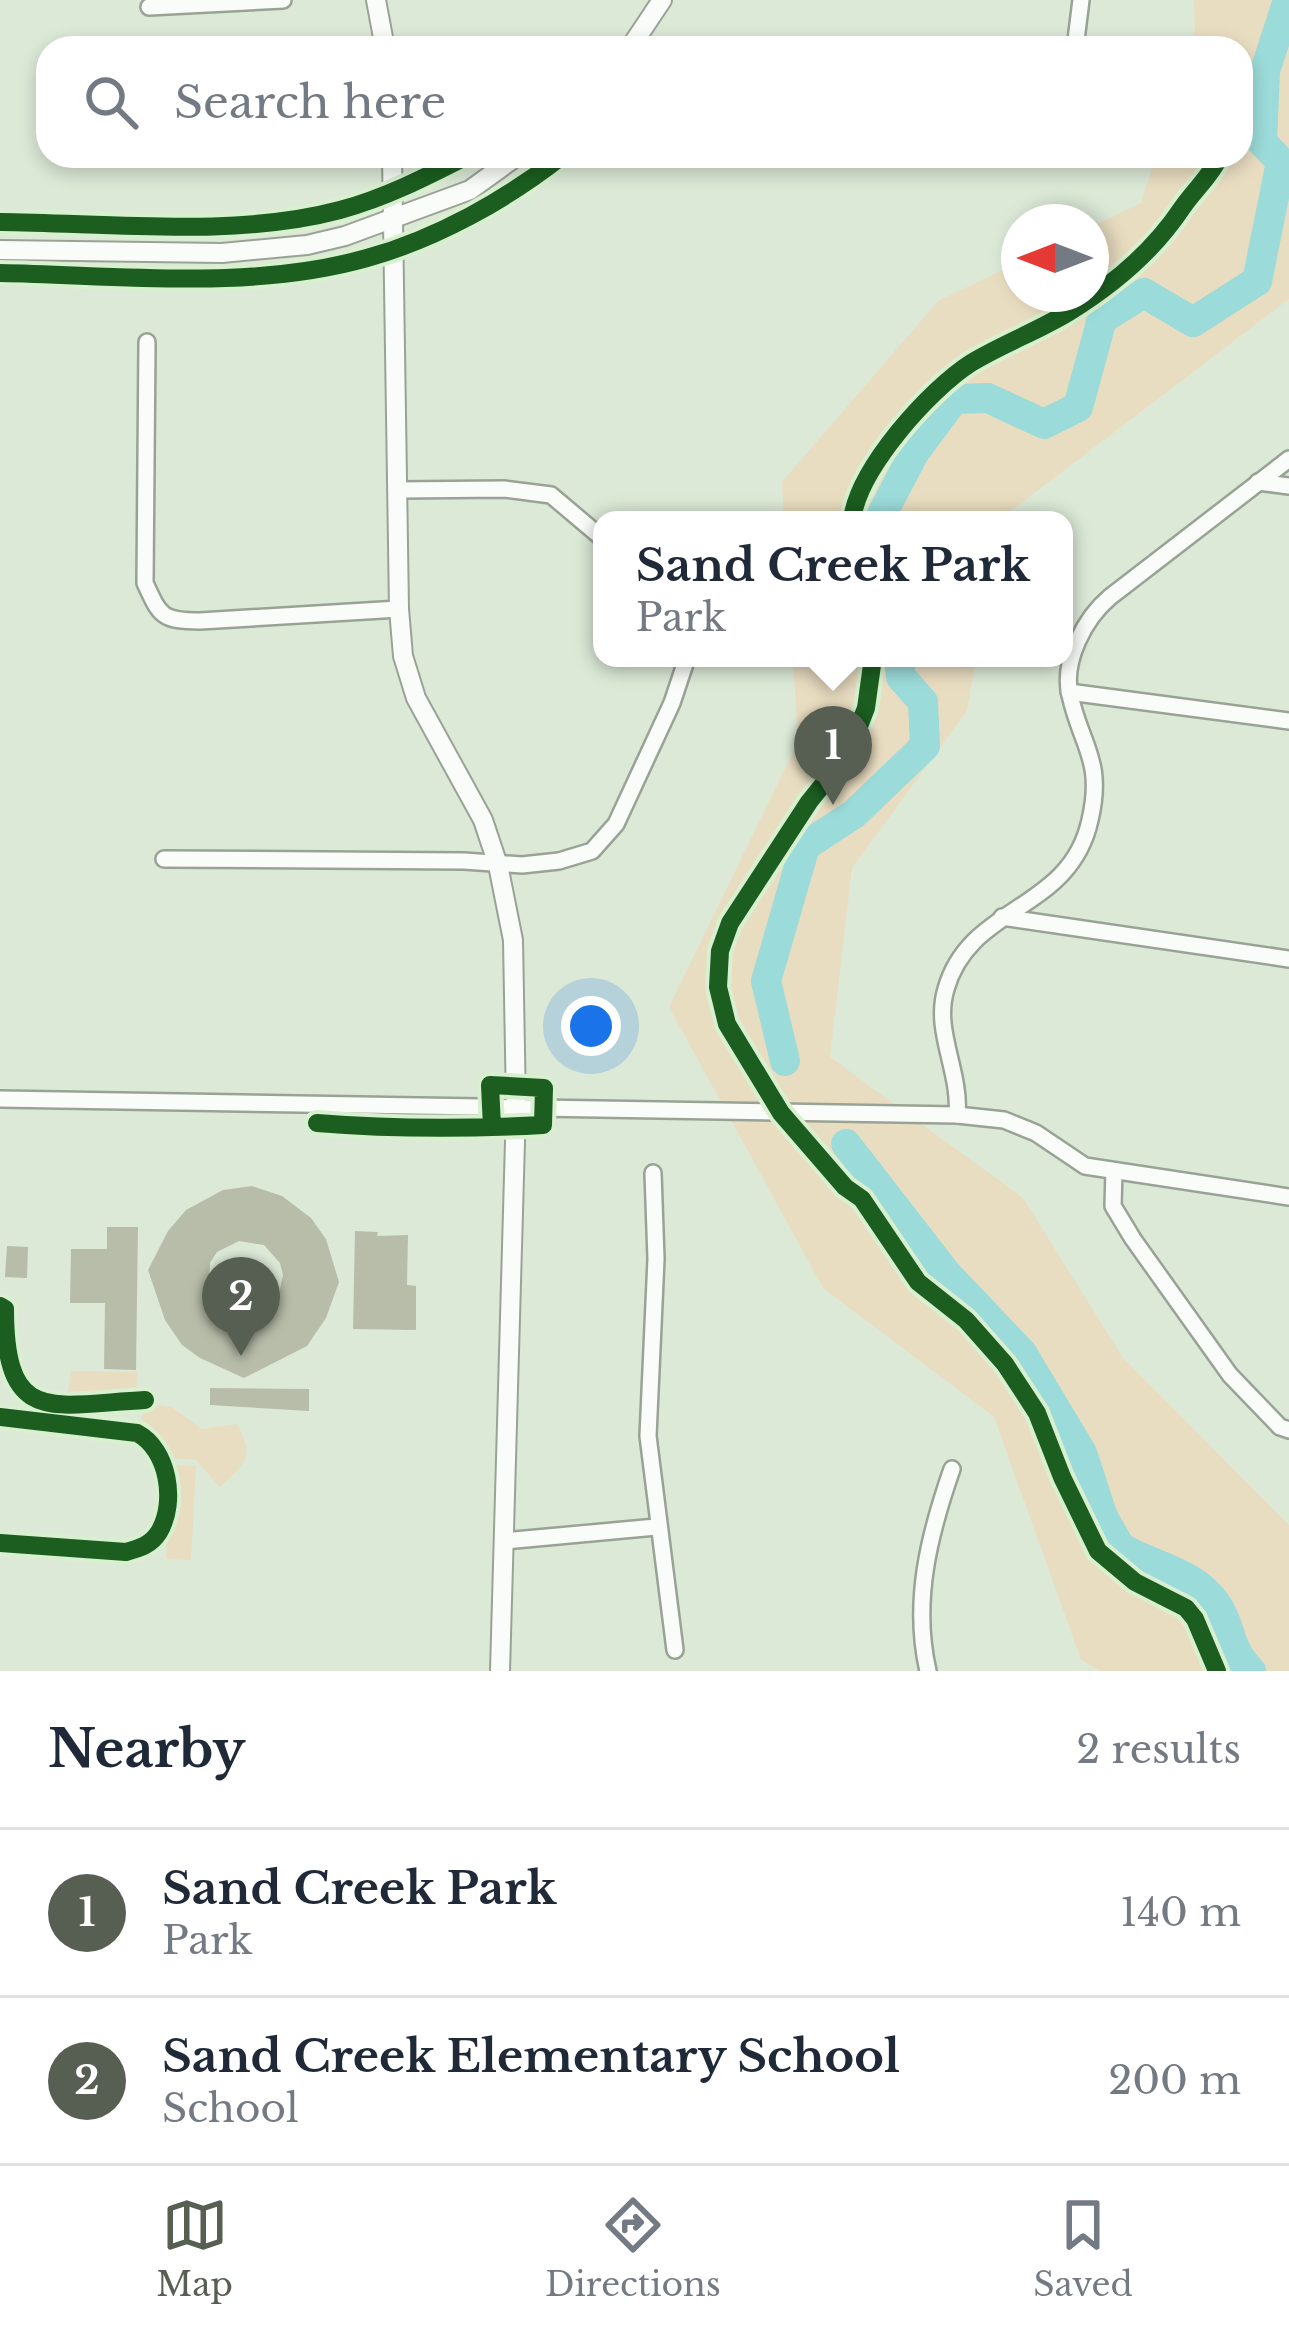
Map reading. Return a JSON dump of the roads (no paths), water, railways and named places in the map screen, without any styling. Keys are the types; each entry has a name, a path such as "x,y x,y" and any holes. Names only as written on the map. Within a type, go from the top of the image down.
{"street":[{"path":"149,7 283,0"},
{"path":"376,0 383,36"},
{"path":"638,36 662,0"},
{"path":"1078,36 1082,0"},
{"path":"392,168 399,608 404,656 416,698 483,820 498,865 513,940 516,1106 500,1671"},
{"path":"0,250 268,250 345,236 394,219 470,190 500,168"},
{"path":"147,342 145,583 162,614 175,621 200,621 399,608"},
{"path":"1073,655 1099,606 1289,459"},
{"path":"1258,482 1289,486"},
{"path":"398,490 504,489 550,495 593,531"},
{"path":"164,859 464,860 498,865 559,862 592,851 616,824 684,667"},
{"path":"957,1115 959,1093 943,1024 945,991 960,957 1002,917 1055,883 1082,849 1090,822 1091,755 1069,692 1072,667"},
{"path":"1069,692 1289,722"},
{"path":"1002,917 1289,959"},
{"path":"0,1099 957,1115 1004,1120 1036,1133 1085,1166 1289,1197"},
{"path":"1114,1171 1113,1206 1133,1239 1230,1376 1280,1427 1289,1430"},
{"path":"653,1173 656,1258 647,1420 674,1650"},
{"path":"928,1671 921,1615 923,1580 938,1508 952,1469"},
{"path":"504,1541 656,1527"}],"waterway":[{"path":"884,511 914,453 954,399 988,398 1044,424 1078,407 1102,319 1144,293 1193,322 1257,281 1281,162 1262,142 1265,71 1288,0"},
{"path":"785,1061 766,981 805,846 854,814 925,746 923,702 901,677 900,667"},
{"path":"846,1144 946,1273 1022,1353 1082,1453 1103,1517 1120,1547 1185,1577 1208,1594 1251,1671"}],"place":[{"name":"Sand Creek Park","path":"833,805"},
{"name":"Sand Creek Elementary School","path":"241,1356"}]}
